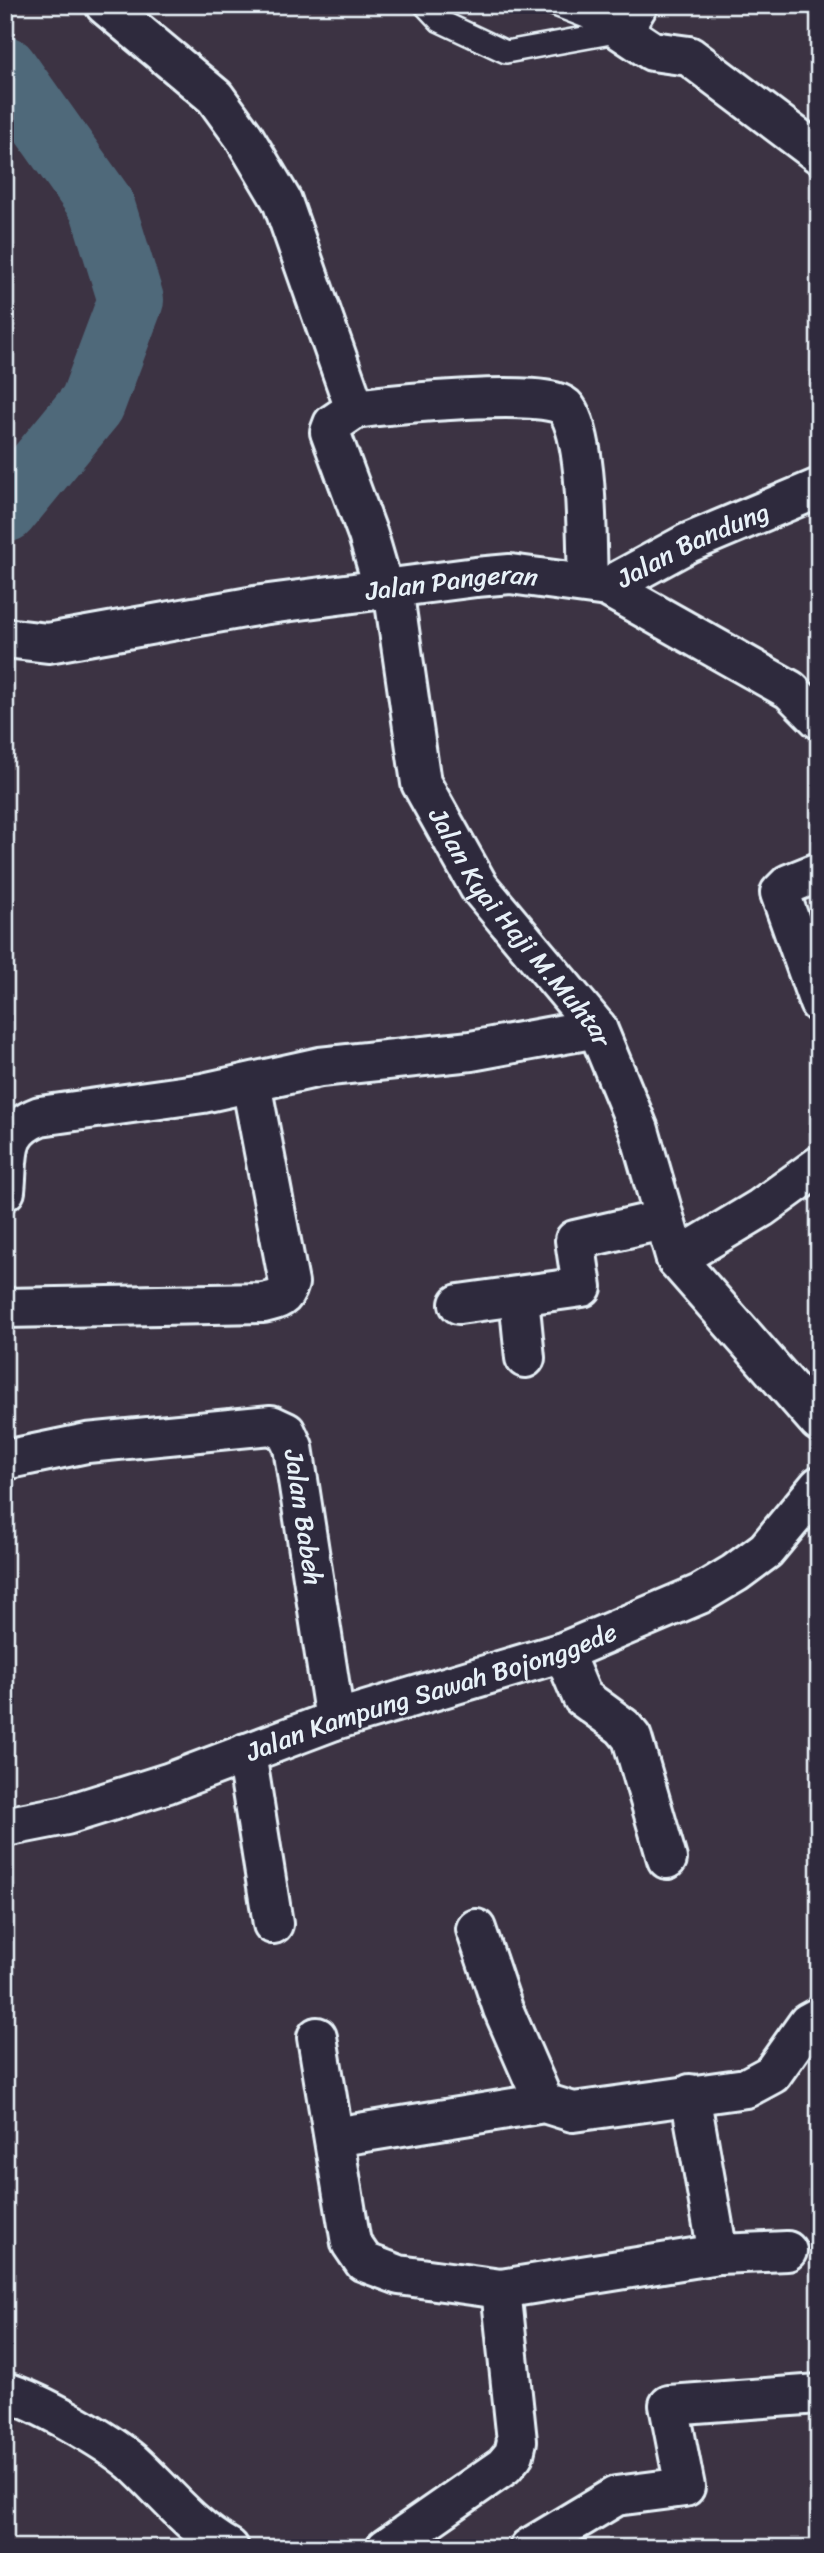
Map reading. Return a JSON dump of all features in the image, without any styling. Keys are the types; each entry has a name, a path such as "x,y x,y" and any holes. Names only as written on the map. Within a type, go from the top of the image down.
{"street":[{"path":"105,5 215,97 244,137 282,201 355,409 463,399 553,400 565,405 571,417 582,462 597,585"},
{"path":"630,18 652,51 689,56 819,154"},
{"name":"Jalan Kyai Haji M.Muhtar","path":"355,409 333,424 330,432 388,589 421,783 479,887 597,1028 633,1113 662,1220 676,1259 819,1422"},
{"name":"Jalan Bandung","path":"597,585 688,542 819,488"},
{"name":"Jalan Pangeran","path":"5,638 48,643 261,605 510,574 597,585 790,690 819,719"},
{"path":"819,872 789,884 780,893 819,1003"},
{"path":"5,1191 12,1135 23,1123 40,1116 191,1095 320,1067 471,1051 597,1028"},
{"path":"5,1308 263,1303 277,1301 286,1294 289,1283 251,1083"},
{"path":"676,1259 761,1208 819,1166"},
{"path":"459,1304 582,1287 575,1240 662,1220"},
{"path":"519,1297 525,1358"},
{"name":"Jalan Babeh","path":"5,1460 100,1441 271,1425 285,1432 293,1447 335,1720"},
{"name":"Jalan Kampung Sawah Bojonggede","path":"5,1827 66,1815 168,1783 335,1720 562,1651 700,1594 766,1550 819,1486"},
{"path":"562,1651 582,1697 623,1727 632,1738 667,1859"},
{"path":"246,1753 273,1924"},
{"path":"476,1929 503,2009 544,2103"},
{"path":"334,2137 544,2103 573,2112 746,2088 772,2074 808,2023 819,2017"},
{"path":"317,2037 351,2243 364,2262 399,2275 501,2289 718,2255 787,2251"},
{"path":"690,2094 718,2255"},
{"path":"386,2548 504,2466 514,2454 517,2441 501,2289"},
{"path":"5,2392 30,2399 130,2460 211,2538 229,2548"},
{"path":"529,2548 616,2496 685,2487 669,2405 819,2394"}],"lane":[{"path":"425,5 440,21 506,52 630,18"},
{"path":"555,5 630,18"}],"waterway":[{"path":"5,69 102,206 131,300 92,404 5,510"}]}
